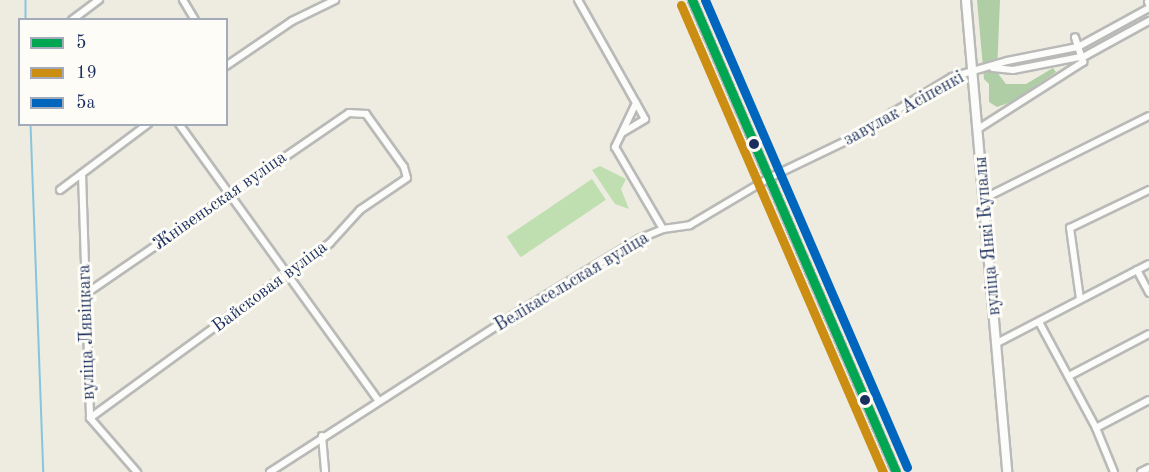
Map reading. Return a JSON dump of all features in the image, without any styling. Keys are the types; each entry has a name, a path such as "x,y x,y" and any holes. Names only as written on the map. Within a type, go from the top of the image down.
{"main road":[{"name":"вуліца Янкі Купалы","path":"966,0 1007,472"}],"street":[{"path":"75,18 99,0"},
{"path":"183,0 194,18"},
{"path":"228,65 292,21 335,0"},
{"path":"578,0 645,119 621,134"},
{"path":"692,0 771,177 896,472"},
{"name":"завулак Асіпенкі","path":"771,177 879,125 920,96 972,71 1078,47 1149,5"},
{"path":"978,129 1082,59 1149,21"},
{"path":"1075,37 1082,59"},
{"path":"989,67 1013,70 1082,59"},
{"path":"636,103 615,147 663,229"},
{"name":"Жнівеньская вуліца","path":"84,295 338,118 359,111"},
{"name":"Вайсковая вуліца","path":"90,418 287,276 330,243 360,210 407,178 376,125 359,111"},
{"path":"985,198 1149,116"},
{"path":"60,190 145,126"},
{"path":"179,126 378,400"},
{"name":"вуліца Лявіцкага","path":"82,174 84,295 90,418 137,472"},
{"name":"Велікасельская вуліца","path":"270,472 322,436 539,299 663,229 690,225 771,177"},
{"path":"1080,299 1070,228 1149,190"},
{"path":"997,343 1149,264"},
{"path":"1137,270 1149,293"},
{"path":"1039,322 1096,428 1114,472"},
{"path":"1069,376 1149,334"},
{"path":"1096,428 1149,400"},
{"path":"322,436 325,472"},
{"path":"1141,472 1149,468"}],"green space":[{"path":"977,0 1000,0 997,72 1006,84 1026,84 1053,68 1056,72 1014,101 997,107 989,102 989,84 984,79"},
{"path":"600,166 626,179 621,189 629,209 615,204 592,170"},
{"path":"592,179 606,200 521,257 507,237"}],"waterway":[{"path":"26,0 26,18"},
{"path":"31,126 44,472"}],"transit line":[{"name":"5","path":"692,0 896,472"},
{"name":"5а","path":"705,0 907,467"},
{"name":"19","path":"681,5 883,472"}]}
